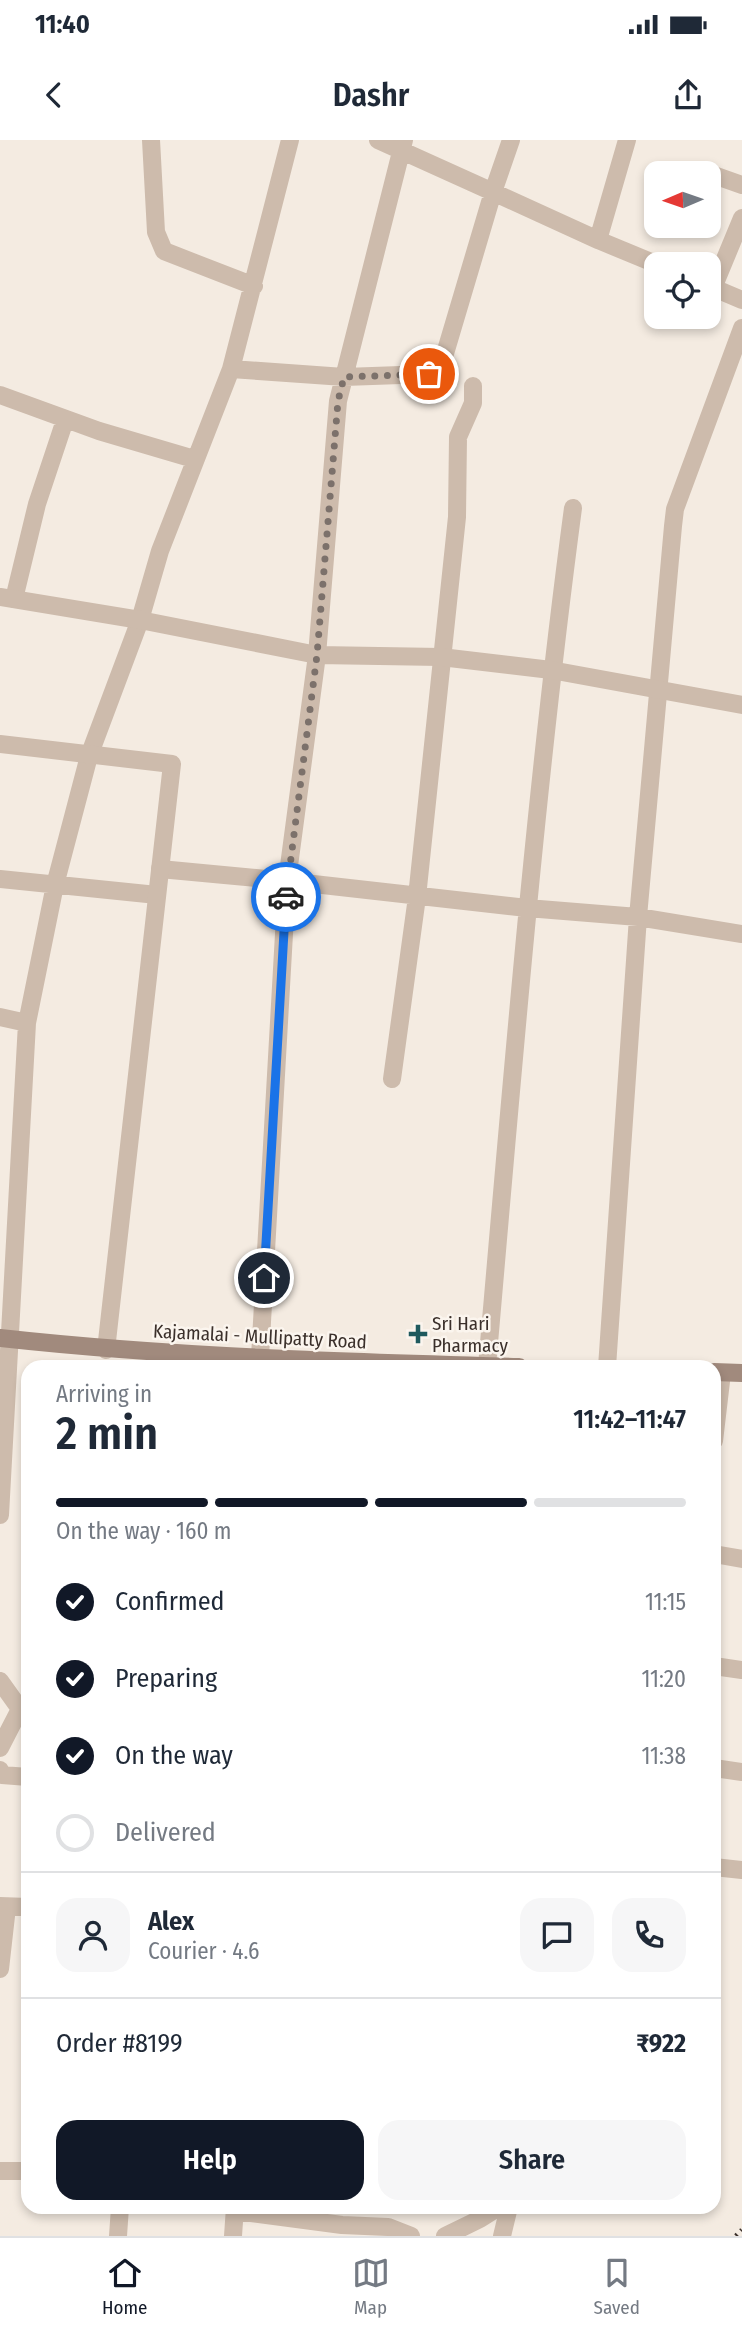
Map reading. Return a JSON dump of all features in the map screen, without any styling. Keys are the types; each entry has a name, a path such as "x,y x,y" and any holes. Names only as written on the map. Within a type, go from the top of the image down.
{"main road":[{"name":"Kajamalai - Mullipatty Road","path":"5,1339 106,1350 301,1360"},
{"path":"721,1372 742,1373"}],"street":[{"path":"151,140 156,232 164,251 254,286"},
{"path":"0,1515 5,1339 27,1023 55,885 89,756 139,620 160,551 231,369 290,140"},
{"path":"378,140 403,144 492,192 644,259"},
{"path":"231,369 344,377 429,374 439,367 492,192 511,140"},
{"path":"598,240 627,140"},
{"path":"260,1357 287,881 317,655 338,401 403,144"},
{"path":"721,178 742,185"},
{"path":"721,265 742,218"},
{"path":"721,291 742,300"},
{"path":"607,1360 638,917 675,509 742,328"},
{"path":"393,1079 417,897 457,517 458,437 473,403 472,386"},
{"path":"0,395 65,420 194,459"},
{"path":"65,420 7,598 139,620 317,655 441,657 551,670 742,705"},
{"path":"488,1360 527,908 551,670 573,508"},
{"path":"0,744 172,764 106,1350"},
{"path":"160,869 417,897 638,917 742,934"},
{"path":"0,879 157,895"},
{"path":"0,1017 27,1023"},
{"path":"721,1555 742,1559"},
{"path":"721,1667 742,1670"},
{"path":"0,1681 21,1703"},
{"path":"0,1748 21,1711"},
{"path":"721,1769 742,1772"},
{"path":"0,1770 2,1775 21,1776"},
{"path":"721,1868 742,1870"},
{"path":"0,1969 4,1907"},
{"path":"0,2171 21,2171"},
{"path":"118,2236 120,2214"},
{"path":"233,2236 235,2214"},
{"path":"260,2214 341,2230 388,2227 411,2236"},
{"path":"444,2236 488,2214"},
{"path":"502,2236 507,2214"}],"railway":[{"path":"736,2236 742,2230"}],"way so far":[{"path":"286,897 317,655 338,401 344,377 429,374"}],"place":[{"name":"Sri Hari Pharmacy","path":"418,1334"}],"route":[{"path":"264,1278 286,897"}]}
